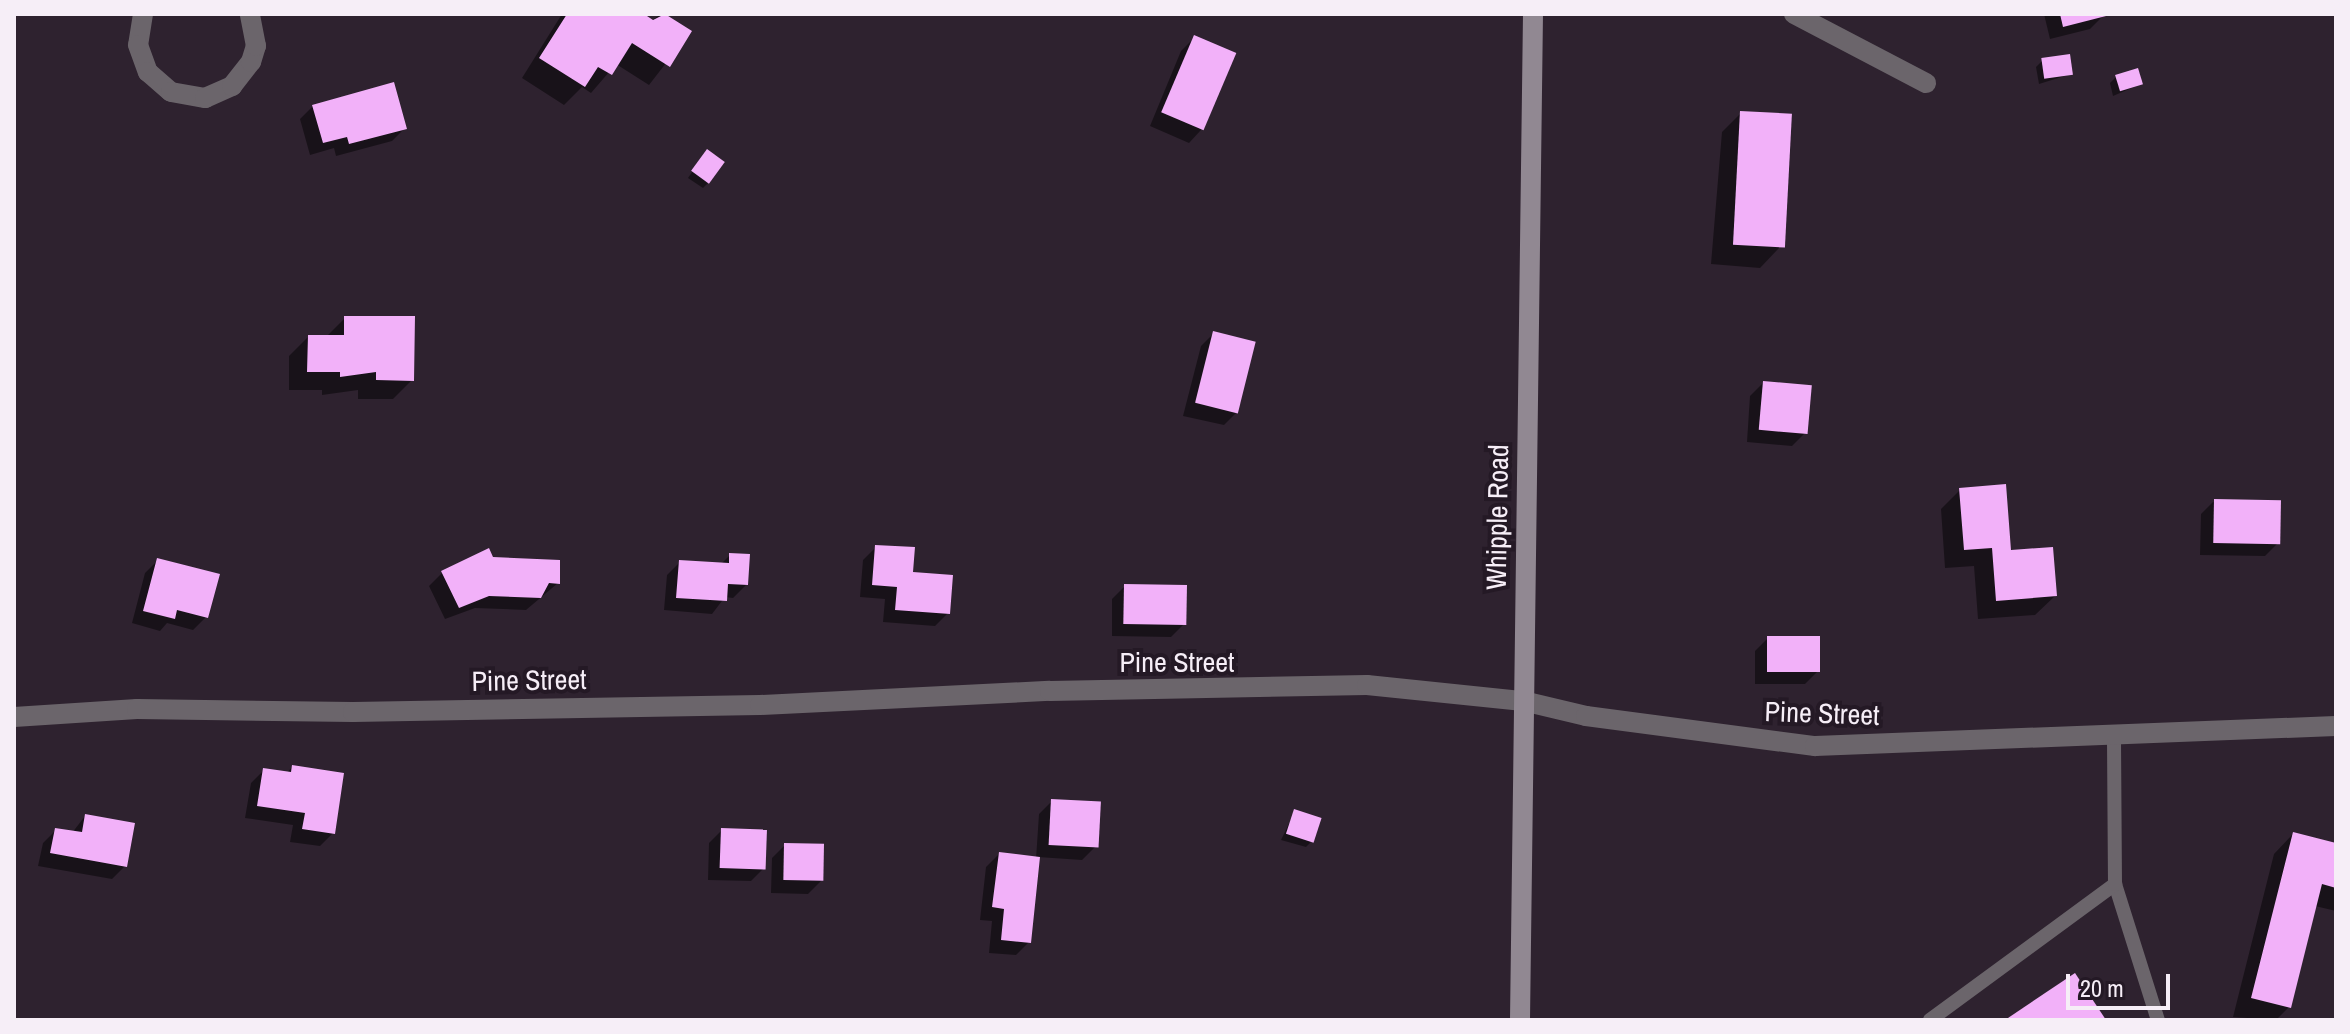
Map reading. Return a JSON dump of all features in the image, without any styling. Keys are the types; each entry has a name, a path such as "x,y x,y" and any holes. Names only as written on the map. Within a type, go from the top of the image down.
{"main road":[{"name":"Whipple Road","path":"1520,1020 1533,14"}],"street":[{"path":"143,14 138,45 148,72 171,92 205,98 232,86 251,62 256,46 250,14"},
{"path":"1794,14 1926,83"},
{"name":"Pine Street","path":"14,717 137,709 353,712 760,705 1050,691 1367,685 1523,701 1586,716 1815,746 2336,726"}],"lane":[{"path":"2114,735 2115,884 2158,1020"},
{"path":"1930,1020 2115,884"}],"building":[{"path":"567,14 644,14 653,20 665,14 692,31 670,67 632,43 612,75 598,67 585,87 539,58"},
{"path":"2060,14 2110,14 2110,15 2063,27"},
{"path":"1194,35 1236,53 1204,130 1161,112"},
{"path":"2070,54 2073,75 2044,79 2041,58"},
{"path":"2138,68 2143,84 2120,91 2115,75"},
{"path":"394,82 407,129 349,144 347,137 323,143 312,105"},
{"path":"1740,111 1792,114 1785,248 1733,245"},
{"path":"707,149 725,162 709,184 691,171"},
{"path":"344,316 415,316 414,381 376,380 376,372 340,377 340,372 307,372 308,335 344,335"},
{"path":"1213,331 1256,342 1238,413 1195,403"},
{"path":"1763,381 1812,385 1808,434 1759,430"},
{"path":"2006,484 2011,550 2053,547 2057,596 1996,601 1992,548 1964,550 1959,488"},
{"path":"2214,499 2281,500 2280,544 2213,543"},
{"path":"875,545 915,547 913,572 953,575 950,614 895,610 897,587 872,585"},
{"path":"489,548 493,557 560,560 560,584 549,583 541,598 489,596 459,608 441,571"},
{"path":"729,553 750,554 748,585 728,584 727,601 676,598 679,560 729,563"},
{"path":"157,558 220,574 208,618 177,610 175,619 143,611"},
{"path":"1124,584 1187,585 1186,625 1123,624"},
{"path":"1767,636 1820,636 1820,672 1767,672"},
{"path":"292,765 344,773 335,834 302,829 305,813 257,806 263,768 291,772"},
{"path":"1051,799 1101,802 1099,848 1049,845"},
{"path":"1294,809 1322,818 1314,843 1286,834"},
{"path":"85,814 135,823 127,867 50,853 55,828 82,832"},
{"path":"721,828 767,830 766,870 720,868"},
{"path":"2293,832 2336,843 2336,888 2322,884 2291,1008 2251,998"},
{"path":"784,843 824,844 823,881 783,880"},
{"path":"999,852 1040,857 1031,943 1001,940 1004,909 992,907"},
{"path":"2075,973 2106,1020 2005,1020"}]}
